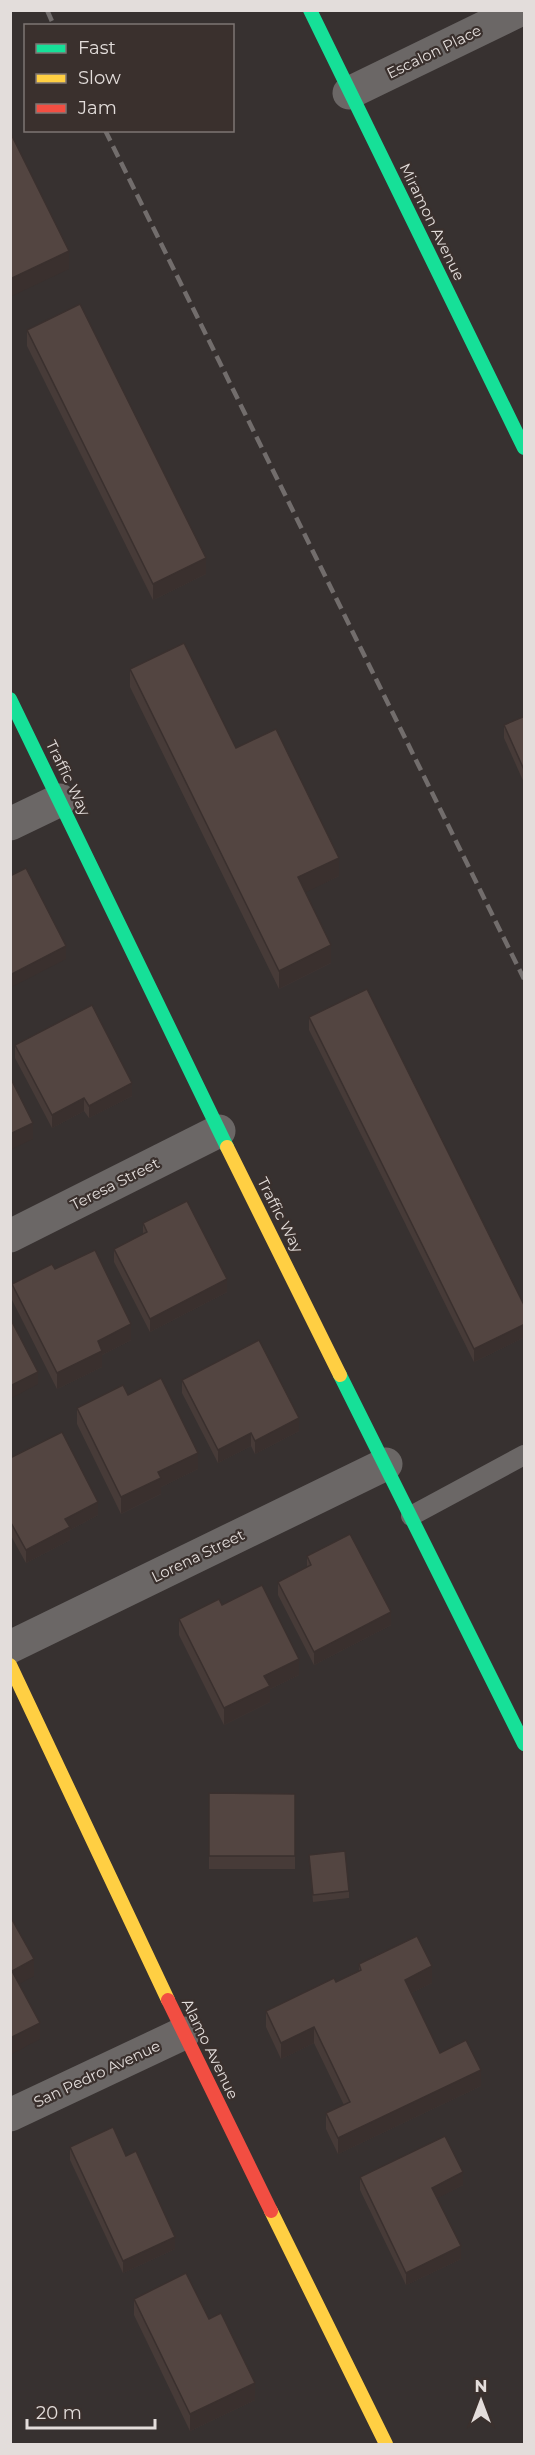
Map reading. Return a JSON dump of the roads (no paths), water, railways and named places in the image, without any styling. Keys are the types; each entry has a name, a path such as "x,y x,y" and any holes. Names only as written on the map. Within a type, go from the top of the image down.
{"street":[{"name":"Miramon Avenue","path":"310,10 525,448"},
{"name":"Escalon Place","path":"349,93 520,10"},
{"name":"Traffic Way","path":"10,699 219,1131 525,1744"},
{"path":"10,824 60,800"},
{"name":"Teresa Street","path":"10,1236 219,1131"},
{"name":"Lorena Street","path":"10,1647 386,1464"},
{"name":"Alamo Avenue","path":"10,1665 184,2033 386,2445"},
{"name":"San Pedro Avenue","path":"10,2115 184,2033"}],"lane":[{"path":"411,1516 525,1455"}],"railway":[{"path":"47,10 53,24"},
{"path":"106,132 524,979"}]}
